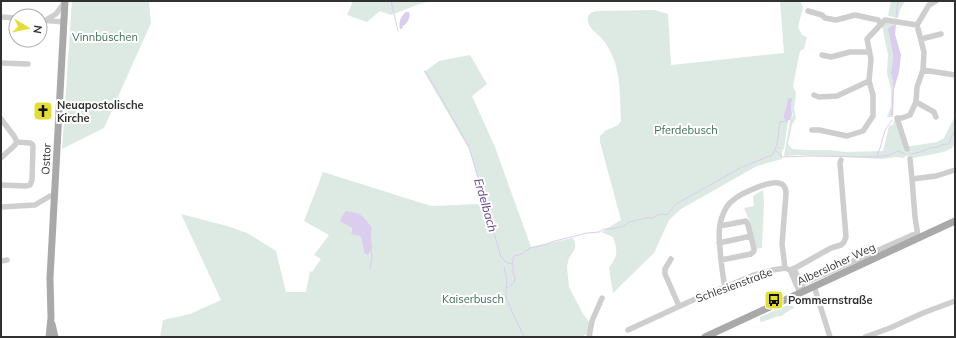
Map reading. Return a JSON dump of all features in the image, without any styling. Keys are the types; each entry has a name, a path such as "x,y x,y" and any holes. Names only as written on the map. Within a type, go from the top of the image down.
{"main road":[{"name":"Osttor","path":"49,337 51,318 50,278 65,1"},
{"name":"Albersloher Weg","path":"705,337 802,289 814,286 918,236 955,221"},
{"name":"Osttor","path":"51,318 55,337"}],"street":[{"path":"48,18 56,14 65,1"},
{"path":"907,149 897,118 910,115 916,102 917,87 923,70 924,52 917,25 929,5 936,1"},
{"path":"808,11 822,15 825,18 836,20 855,15 878,20 881,24"},
{"path":"48,20 64,22"},
{"path":"812,130 847,136 863,131 873,116 873,95 869,81 871,59 867,39 885,20 917,25"},
{"path":"921,39 941,34"},
{"path":"822,56 831,57 850,52 869,52"},
{"path":"1,63 28,64"},
{"path":"923,70 955,75"},
{"path":"814,95 819,97 837,96 869,81"},
{"path":"916,102 934,112 936,117"},
{"path":"1,119 17,142"},
{"path":"1,158 17,142"},
{"path":"1,184 28,186 31,183 33,153 32,144 17,142"},
{"path":"910,159 918,236"},
{"path":"790,269 841,245 844,242 846,237 841,160"},
{"path":"912,179 936,176 955,170"},
{"path":"725,287 722,277 719,243 721,218 725,209 736,198 750,191 769,184 779,183 783,185 786,190 787,199 782,244 790,269 802,289"},
{"path":"1,207 35,205 50,196 55,196"},
{"path":"720,226 746,221 748,223 754,250 753,253 721,260"},
{"path":"719,243 751,236"},
{"name":"Albersloher Weg","path":"802,289 918,236"},
{"path":"671,259 665,269 665,274 679,306"},
{"path":"790,269 802,289"},
{"name":"Schlesienstraße","path":"628,330 706,294 754,275 790,269"},
{"path":"814,286 830,337"},
{"path":"589,337 592,321 602,298"},
{"path":"865,337 955,301"}],"green space":[{"name":"Vinnbüschen","path":"72,1 149,1 151,23 104,128 62,149"},
{"path":"353,1 435,1 422,3 391,15 380,11 367,22 347,15"},
{"name":"Pferdebusch","path":"780,1 800,1 803,7 798,27 802,35 807,37 804,49 800,51 793,86 796,93 794,108 796,118 792,125 788,144 792,149 845,152 883,151 889,126 893,125 894,121 896,120 904,144 903,145 905,147 937,142 944,138 955,116 955,143 952,148 944,152 913,158 906,156 903,158 896,157 882,159 800,155 784,156 790,120 793,115 790,106 792,102 788,99 784,114 786,121 788,121 784,149 782,150 782,159 757,166 681,209 669,220 654,253 613,293 609,268 616,256 616,246 613,237 601,232 621,220 600,142 600,136 605,131 618,125 621,121 619,86 617,69 611,53 604,41 590,27 588,21 589,15 596,11 654,10 668,14 671,65 784,53"},
{"path":"891,1 905,1 898,18 888,16"},
{"path":"888,22 896,24 891,26 889,33 893,56 891,73 893,83 891,115 895,117 887,117 891,106 891,89 887,73 888,55 882,26"},
{"name":"Kaiserbusch","path":"470,55 487,84 472,96 495,147 531,247 573,238 575,249 569,258 567,266 569,287 583,314 590,323 587,334 581,337 160,337 163,320 190,314 221,300 181,214 247,233 276,251 286,292 306,292 310,271 312,272 321,259 314,255 329,235 304,221 323,172 431,206 478,204 487,216 493,228 469,149 424,72 439,61","holes":["346,211 361,215 372,227 372,248 366,255 364,253 361,237 351,233 352,229"]},
{"path":"763,190 764,202 762,248 755,249 749,219 744,208 754,206 753,196"},
{"path":"790,304 794,308 782,316 760,321 760,317"}],"shaded area":[{"path":"406,12 409,12 409,18 402,29 400,29 400,20"},
{"path":"896,24 895,34 901,55 899,72 894,89 893,116 891,115 893,83 891,73 893,56 888,29"},
{"path":"788,98 792,99 792,116 790,120 786,121 784,114"},
{"path":"346,211 355,212 361,215 372,227 372,248 368,255 364,253 361,237 351,234 352,228 340,221"}],"waterway":[{"name":"Erdelbach","path":"391,1 398,31"},
{"path":"896,18 898,1"},
{"name":"Erdelbach","path":"424,71 469,147 501,257 506,262 512,264 515,280 506,288 506,297 524,337"},
{"path":"877,156 885,131 892,120"},
{"path":"512,264 514,256 522,254 530,248 587,233 599,232 603,229 624,226 629,222 653,218 660,214 667,215 676,204 742,167 772,155 777,144 780,122 788,121"},
{"path":"911,154 948,144 955,130"},
{"path":"776,151 782,157 876,157 890,155 898,151 905,154"},
{"path":"370,269 372,257 371,249"},
{"path":"504,267 507,280 506,288"}],"place":[{"name":"Neuapostolische Kirche","path":"43,111"},
{"name":"Pommernstraße","path":"774,300"}]}
